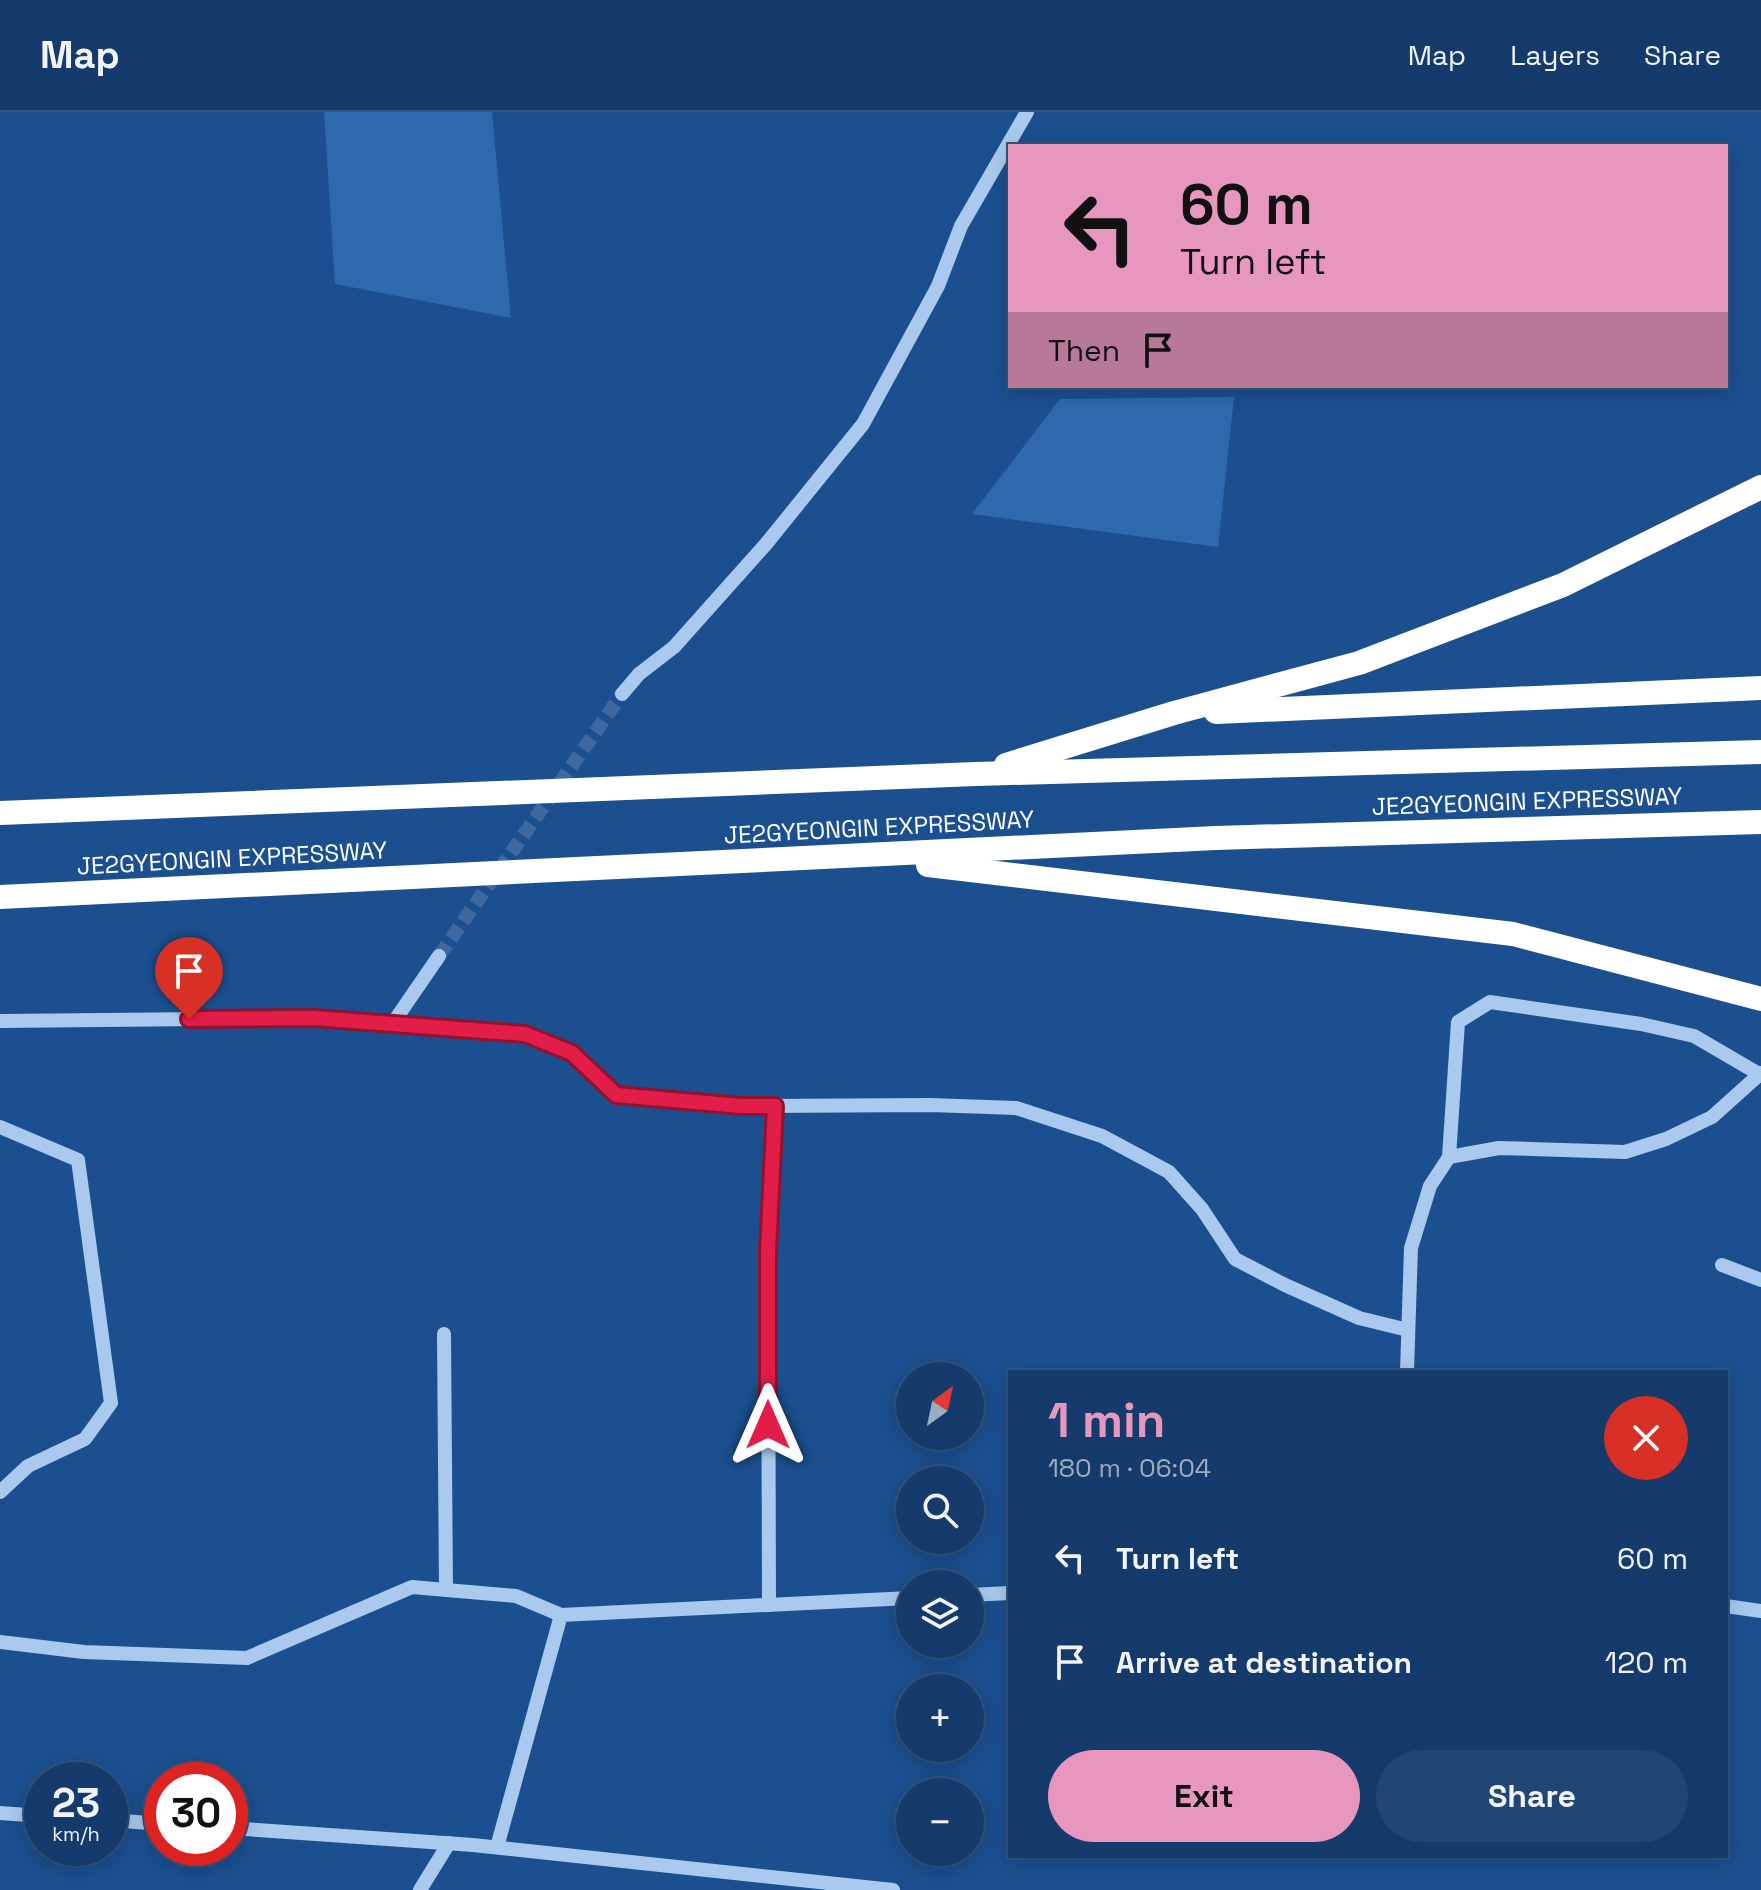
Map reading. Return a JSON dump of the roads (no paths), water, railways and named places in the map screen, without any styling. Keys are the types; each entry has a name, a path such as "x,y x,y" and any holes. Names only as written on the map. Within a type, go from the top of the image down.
{"highway":[{"path":"976,774 1174,713 1359,663 1563,585 1761,487"},
{"path":"1174,713 1761,688"},
{"name":"JE2GYEONGIN EXPRESSWAY","path":"0,813 976,774 1761,752"},
{"name":"JE2GYEONGIN EXPRESSWAY","path":"0,897 1216,838 1761,822"},
{"path":"858,857 1513,934 1761,999"}],"street":[{"path":"1008,144 1027,112"},
{"path":"622,694 639,674 685,636 766,544 863,424 938,286 961,226 1008,145"},
{"path":"393,1023 439,956"},
{"path":"1407,1370 1411,1248 1430,1186 1449,1157 1458,1022 1490,1002 1641,1024 1694,1036 1760,1073 1712,1117 1666,1139 1625,1152 1499,1148 1449,1157"},
{"path":"0,1021 314,1018 525,1034 572,1053 616,1095 741,1106 1016,1108 1102,1136 1169,1172 1202,1209 1235,1259 1359,1318 1408,1330"},
{"path":"769,1605 768,1252 775,1106"},
{"path":"0,1127 78,1160 111,1403 85,1439 28,1466 0,1492"},
{"path":"1722,1265 1761,1280"},
{"path":"444,1334 446,1590"},
{"path":"0,1642 84,1652 247,1658 412,1587 516,1596 561,1615 896,1599"},
{"path":"984,1594 1008,1593"},
{"path":"1728,1606 1761,1611"},
{"path":"497,1847 561,1615"},
{"path":"0,1813 24,1815"},
{"path":"248,1829 497,1847 893,1890"},
{"path":"420,1890 449,1843"}],"tunnel":[{"path":"439,956 622,694"}]}
